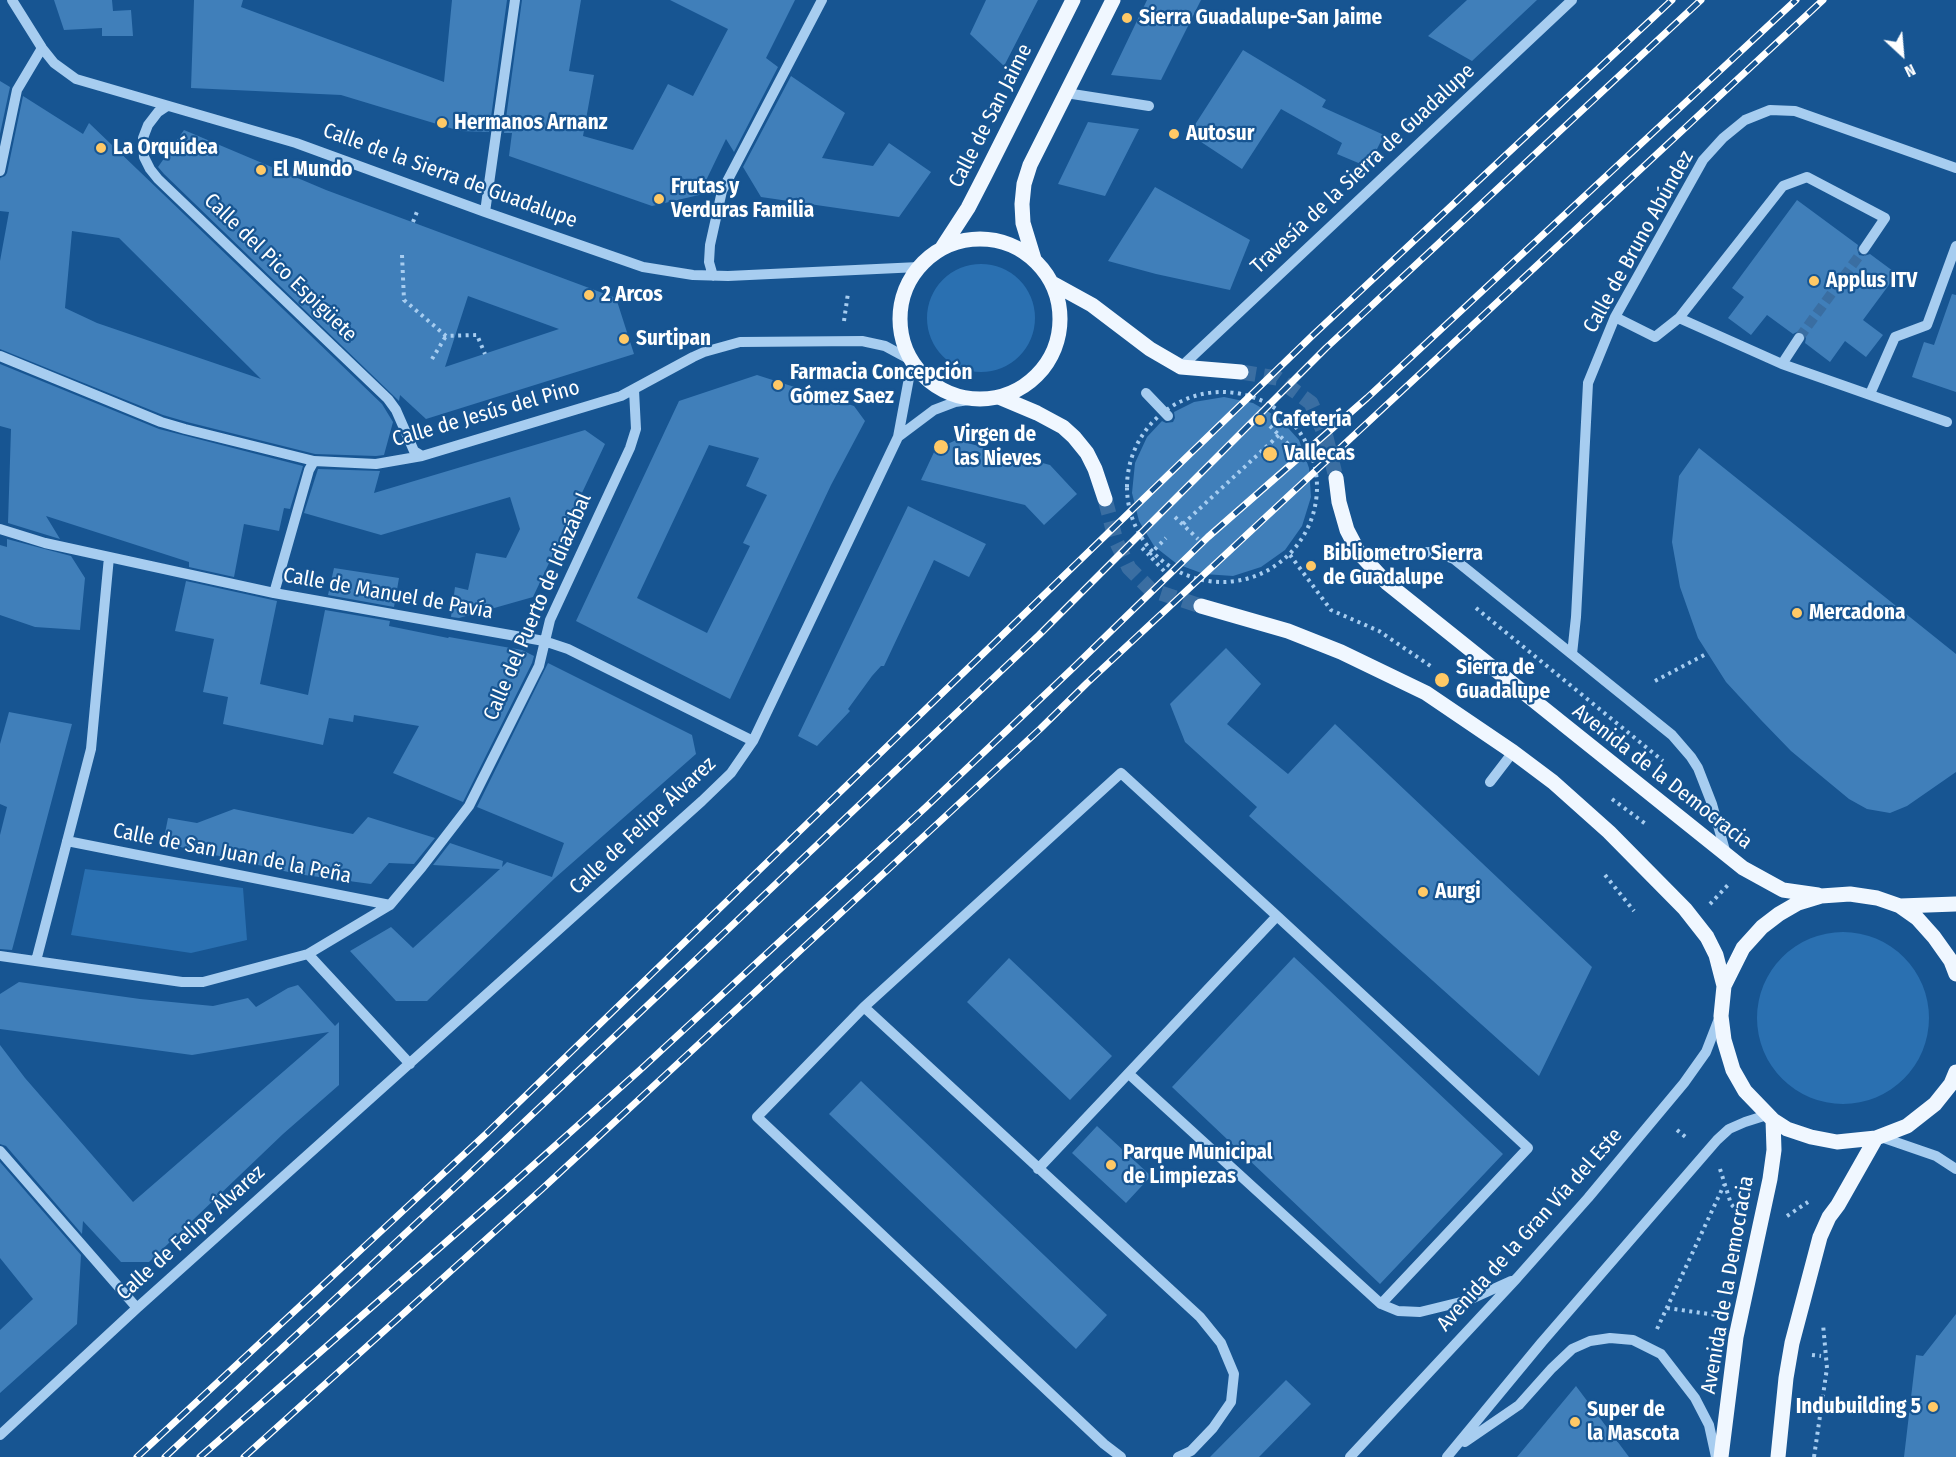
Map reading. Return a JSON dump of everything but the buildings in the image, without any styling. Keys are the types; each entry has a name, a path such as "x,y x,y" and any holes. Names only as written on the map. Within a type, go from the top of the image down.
{"main road":[{"name":"Calle de San Jaime","path":"942,248 968,208 1073,0"},
{"path":"1034,259 1023,223 1024,184 1030,165 1113,0"},
{"path":"981,238 1013,245 1034,259 1052,283 1059,306 1060,327 1054,350 1040,372 1021,388 999,397 976,399 954,395 933,384 912,361 902,337 900,312 906,288 919,267 942,248 981,238"},
{"path":"1052,283 1092,305 1150,349 1181,367 1241,372"},
{"path":"999,397 1054,422 1074,437 1087,453 1105,499"},
{"name":"Avenida de la Democracia","path":"1336,477 1339,502 1347,530 1359,552 1387,583 1743,868 1783,890 1821,896"},
{"path":"1200,606 1288,631 1341,652 1426,693 1513,752 1610,832 1685,909 1712,946 1724,986 1721,1016 1724,1040 1733,1070 1745,1091 1770,1118 1787,1129 1837,1142 1878,1137 1907,1126 1935,1104 1951,1084 1956,1072"},
{"path":"1724,986 1743,948 1762,927 1798,903 1821,896 1850,894 1877,898 1900,906 1917,918 1951,961 1956,974"},
{"path":"1900,906 1956,904"},
{"name":"Avenida de la Democracia","path":"1721,1457 1736,1337 1770,1179 1774,1150 1770,1118"},
{"path":"1778,1457 1792,1342 1820,1237 1829,1217 1878,1137"}],"street":[{"name":"Calle de la Sierra de Guadalupe","path":"12,0 54,63 76,79 296,143 643,267 713,276 919,267"},
{"path":"485,212 516,0"},
{"path":"713,276 709,262 710,244 722,191 822,0"},
{"name":"Travesía de la Sierra de Guadalupe","path":"1181,367 1572,0"},
{"path":"0,171 17,90 42,48"},
{"path":"1066,93 1149,106"},
{"name":"Calle del Pico Espigüete","path":"167,106 158,112 148,125 143,138 144,157 150,169 388,399 396,410 414,450 422,456"},
{"name":"Calle de Bruno Abúndez","path":"1572,654 1576,617 1588,383 1616,317 1703,160 1723,138 1745,120 1770,110 1795,111 1956,168"},
{"path":"1616,317 1655,338 1679,318 1783,186 1807,177 1885,218 1864,249"},
{"path":"1870,394 1895,337 1928,325 1956,246"},
{"path":"1679,318 1782,364 1947,422"},
{"path":"1782,364 1798,338"},
{"name":"Calle de Jesús del Pino","path":"0,356 161,422 314,461 376,464 422,456 621,396 693,357 712,349 740,342 862,341 885,346 912,361"},
{"name":"Calle de Felipe Álvarez","path":"0,1435 137,1308 702,801 730,773 753,741 898,436 912,361"},
{"name":"Calle del Puerto de Idiazábal","path":"0,956 182,982 203,982 308,954 390,905 469,806 539,666 550,620 630,448 636,429 634,390"},
{"path":"1146,393 1166,414"},
{"name":"Calle de Felipe Álvarez","path":"898,436 934,410 955,402 976,399"},
{"path":"274,593 309,470 314,461"},
{"name":"Calle de Manuel de Pavía","path":"0,529 45,543 274,593 544,641 568,649 753,741"},
{"path":"1359,552 1435,552 1454,559 1672,735 1698,768 1712,804 1726,854"},
{"path":"36,961 91,749 109,557"},
{"path":"1490,782 1513,752"},
{"path":"1121,1457 1104,1444 757,1118 864,1007 1121,773 1528,1148 1381,1304"},
{"name":"Calle de San Juan de la Peña","path":"67,841 390,905"},
{"path":"1038,1169 1277,916"},
{"path":"308,954 410,1064"},
{"path":"864,1007 1200,1317 1221,1343 1234,1374 1231,1402 1213,1428 1191,1451 1178,1457"},
{"name":"Avenida de la Gran Vía del Este","path":"1350,1457 1517,1278 1588,1198 1684,1083 1706,1052 1721,1016"},
{"path":"1129,1074 1381,1304 1410,1313 1431,1310 1469,1300 1517,1278"},
{"path":"1451,1453 1542,1342 1717,1140 1729,1130 1745,1122 1770,1118"},
{"path":"1878,1137 1936,1156 1956,1169"},
{"path":"0,1151 137,1308"},
{"path":"1451,1453 1519,1406 1572,1349 1590,1341 1610,1338 1633,1340 1661,1354 1695,1398 1709,1425 1716,1457"},
{"path":"1104,1444 1111,1457"}],"path":[{"path":"402,255 405,300 446,336 477,335 485,354"},
{"path":"844,322 849,286"},
{"path":"432,359 446,336"},
{"path":"1227,390 1257,398 1284,415 1302,436 1315,468 1316,502 1309,531 1290,555 1265,574 1233,581 1204,581 1173,568 1150,548 1132,524 1126,493 1128,464 1143,434 1166,414 1192,396 1227,390"},
{"path":"1270,426 1294,450"},
{"path":"1183,524 1279,435"},
{"path":"1175,517 1198,539"},
{"path":"1149,555 1166,538"},
{"path":"1142,548 1164,571"},
{"path":"1474,607 1672,768"},
{"path":"1655,681 1708,653"},
{"path":"1605,875 1634,910"},
{"path":"1706,909 1732,880"},
{"path":"1677,1130 1691,1142"},
{"path":"1717,1165 1731,1204 1738,1213 1743,1213"},
{"path":"1654,1336 1724,1185"},
{"path":"1781,1220 1816,1197"},
{"path":"1667,1308 1717,1315 1716,1324"},
{"path":"1814,1457 1827,1368 1822,1319"}],"shaded area":[{"path":"981,264 1002,268 1019,280 1031,297 1035,318 1031,339 1019,356 1002,368 981,372 960,368 943,356 931,339 927,318 931,297 943,280 960,268"},
{"path":"85,869 243,888 247,940 191,953 71,935"},
{"path":"1843,932 1860,933 1876,938 1891,946 1904,957 1915,970 1923,985 1928,1001 1928,1035 1923,1051 1915,1066 1904,1079 1891,1090 1876,1098 1860,1103 1843,1104 1826,1103 1810,1098 1795,1090 1782,1079 1771,1066 1763,1051 1758,1035 1757,1018 1758,1001 1763,985 1771,970 1782,957 1795,946 1810,938 1826,933"}],"tunnel":[{"path":"1799,338 1864,249"},
{"path":"1241,372 1277,378 1311,403 1326,437 1336,478"},
{"path":"1105,499 1116,541 1129,568 1151,590 1201,606"}],"railway":[{"path":"137,1457 487,1133 1313,335 1672,0"},
{"path":"165,1457 465,1178 1039,635 1326,348 1701,0"},
{"path":"200,1457 640,1070 926,807 1208,537 1367,398 1796,0"},
{"path":"244,1457 542,1189 1823,0"}],"place":[{"name":"Sierra Guadalupe-San Jaime","path":"1127,18"},
{"name":"Hermanos Arnanz","path":"442,123"},
{"name":"Autosur","path":"1174,134"},
{"name":"La Orquídea","path":"101,148"},
{"name":"El Mundo","path":"261,170"},
{"name":"Frutas y Verduras Familia","path":"659,199"},
{"name":"Applus ITV","path":"1814,281"},
{"name":"2 Arcos","path":"589,295"},
{"name":"Surtipan","path":"624,339"},
{"name":"Farmacia Concepción Gómez Saez","path":"778,385"},
{"name":"Cafetería","path":"1260,420"},
{"name":"Virgen de las Nieves","path":"941,447"},
{"name":"Vallecas","path":"1270,454"},
{"name":"Bibliometro Sierra de Guadalupe","path":"1311,566"},
{"name":"Mercadona","path":"1797,613"},
{"name":"Sierra de Guadalupe","path":"1442,680"},
{"name":"Aurgi","path":"1423,892"},
{"name":"Parque Municipal de Limpiezas","path":"1111,1165"},
{"name":"Indubuilding 5","path":"1933,1407"},
{"name":"Super de la Mascota","path":"1575,1422"}]}
